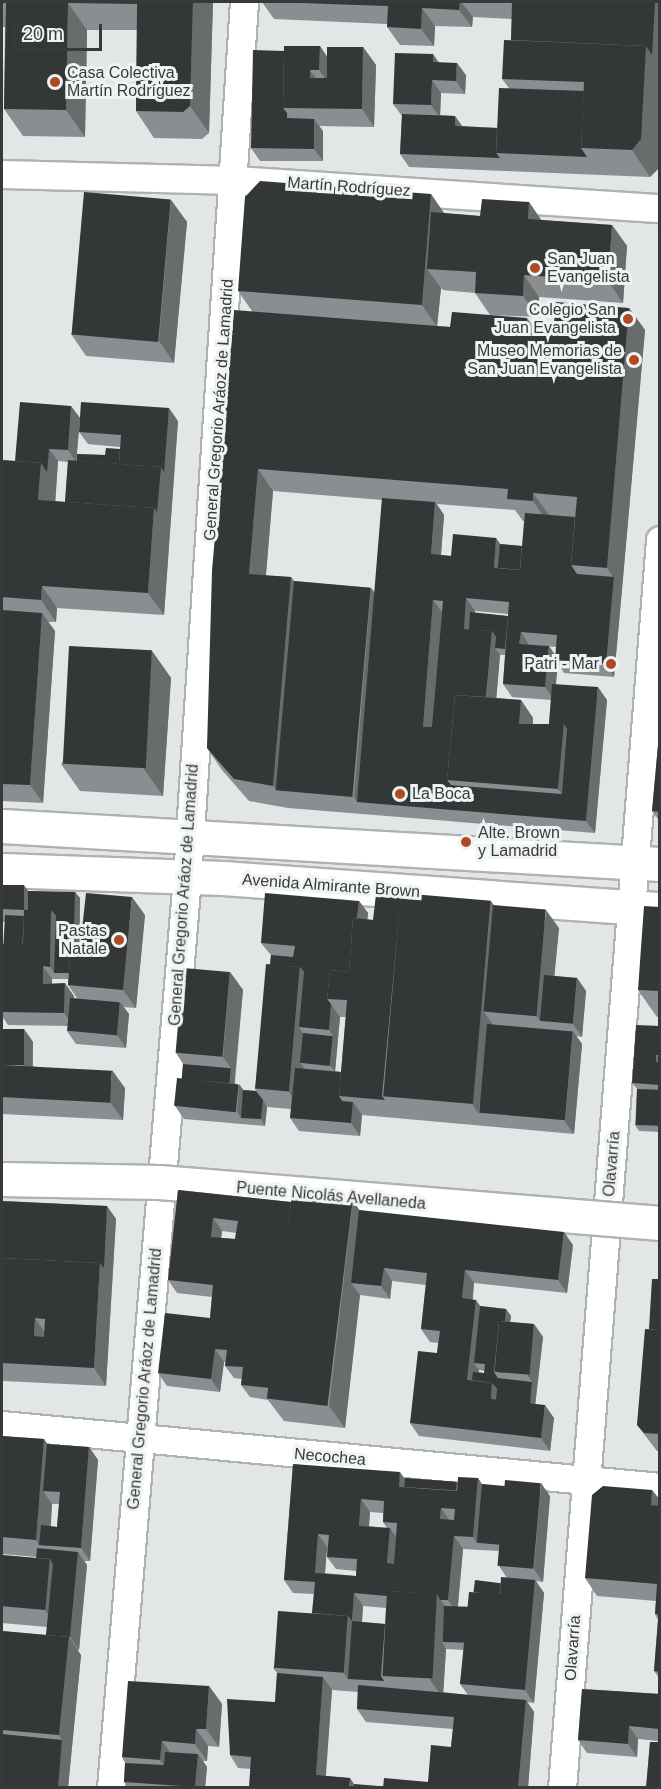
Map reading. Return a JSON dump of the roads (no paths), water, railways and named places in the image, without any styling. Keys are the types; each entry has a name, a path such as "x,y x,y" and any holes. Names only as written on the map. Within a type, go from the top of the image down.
{"main road":[{"path":"2,826 189,833 647,863"},
{"name":"Avenida Almirante Brown","path":"2,870 187,878 646,908"},
{"name":"Puente Nicolás Avellaneda","path":"2,1179 159,1182 660,1223"}],"street":[{"name":"General Gregorio Aráoz de Lamadrid","path":"111,1788 187,878 235,180 244,2"},
{"name":"Martín Rodríguez","path":"2,174 235,180 660,208"},
{"name":"Olavarría","path":"562,1788 586,1481 646,908 660,540"},
{"name":"Necochea","path":"2,1425 660,1487"}],"place":[{"name":"Casa Colectiva Martín Rodríguez","path":"55,82"},
{"name":"San Juan Evangelista","path":"535,268"},
{"name":"Colegio San Juan Evangelista","path":"628,319"},
{"name":"Museo Memorias de San Juan Evangelista","path":"634,360"},
{"name":"Patri - Mar","path":"611,664"},
{"name":"La Boca","path":"400,794"},
{"name":"Alte. Brown y Lamadrid","path":"466,842"},
{"name":"Pastas Natale","path":"119,940"}]}
